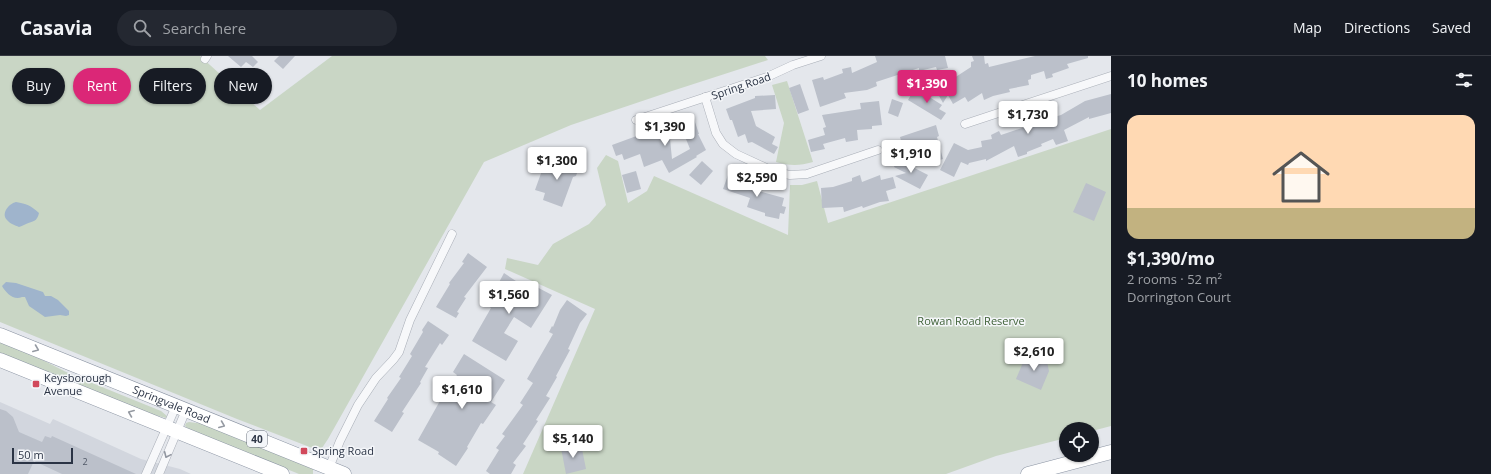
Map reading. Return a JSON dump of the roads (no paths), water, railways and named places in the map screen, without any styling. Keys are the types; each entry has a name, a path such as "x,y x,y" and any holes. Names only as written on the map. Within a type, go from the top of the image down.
{"highway":[{"name":"Springvale Road","path":"0,335 181,408 327,471 344,474"},
{"name":"40","path":"0,360 282,474"},
{"path":"1028,474 1111,452"}],"street":[{"name":"Spring Road","path":"636,120 767,77 793,65 821,56"},
{"path":"964,124 1111,76"},
{"path":"705,98 716,133 724,144 733,153 775,172 790,175 807,174 878,150"},
{"path":"327,471 358,405 376,378 399,352 410,320 452,234"},
{"path":"146,474 172,429 181,408"},
{"path":"159,474 172,429"}],"water":[{"path":"16,202 28,205 39,213 36,220 19,227 8,221 5,218 5,212 10,205"},
{"path":"6,282 16,283 43,292 45,296 51,296 58,300 69,311 69,315 45,317 29,306 25,297 16,298 8,294 2,286"}],"place":[{"name":"Keysborough Avenue","path":"36,384"},
{"name":"Spring Road","path":"304,451"}],"park label":[{"name":"Rowan Road Reserve","path":"971,321"}]}
